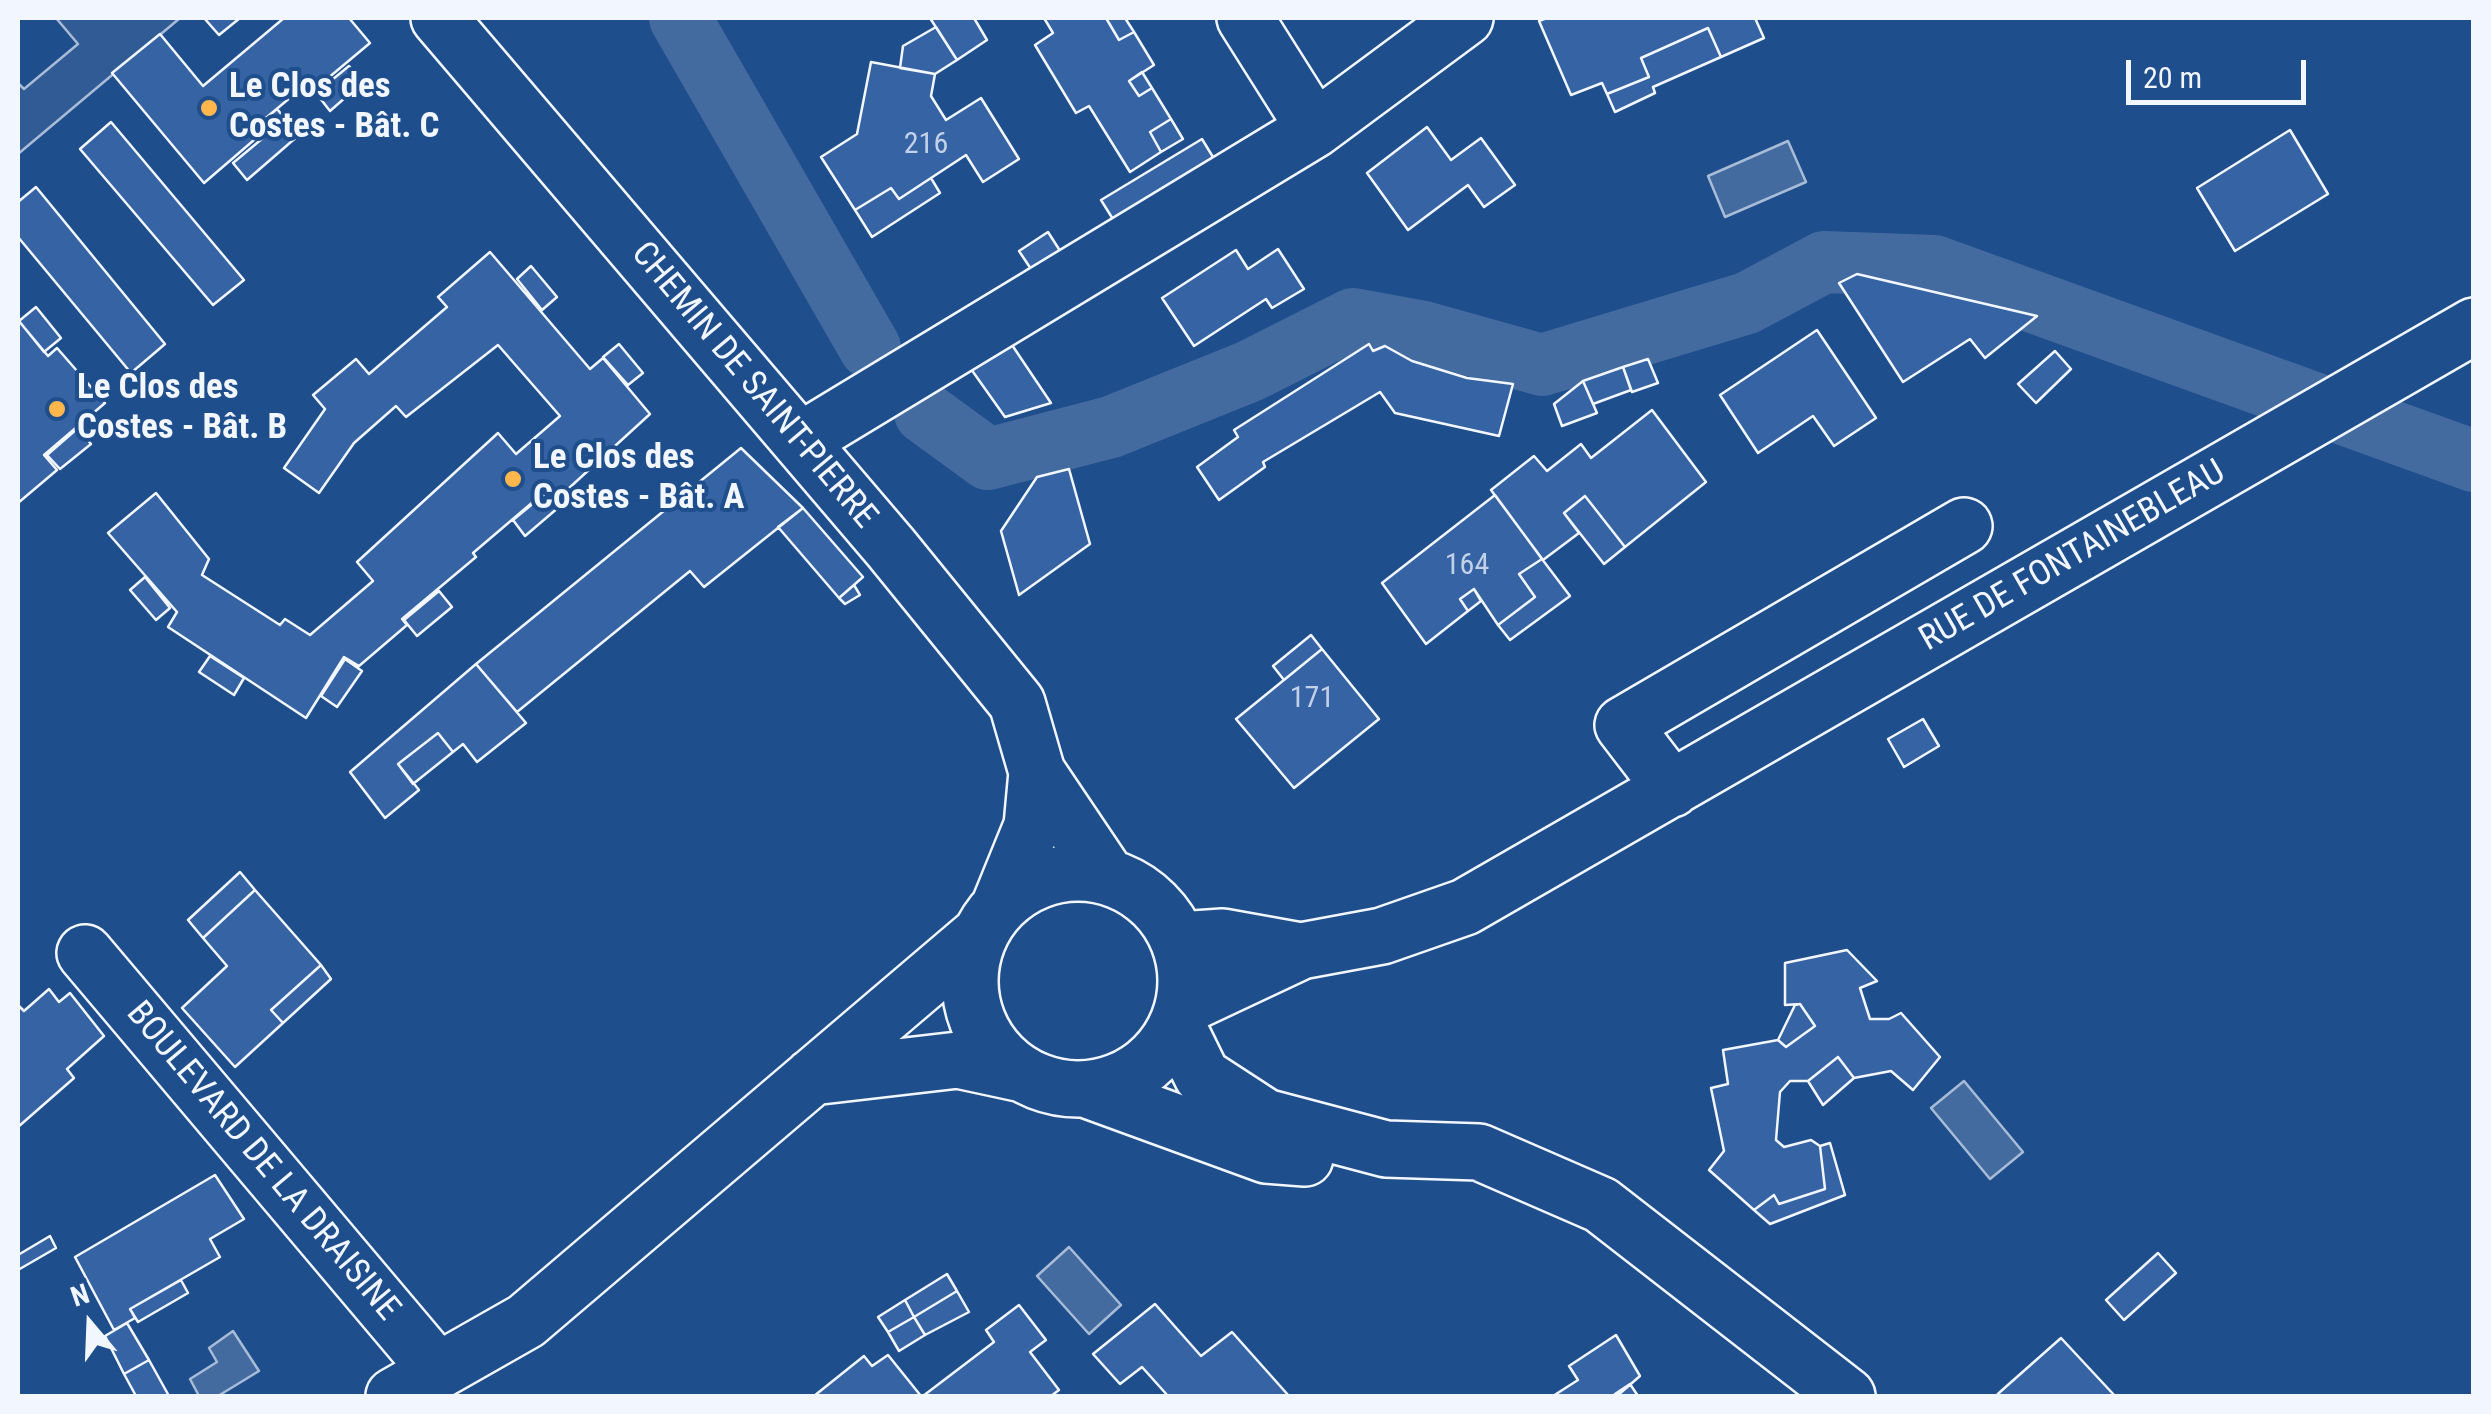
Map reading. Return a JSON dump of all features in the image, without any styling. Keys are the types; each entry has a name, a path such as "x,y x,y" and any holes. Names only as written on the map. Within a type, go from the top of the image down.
{"street":[{"name":"CHEMIN DE SAINT-PIERRE","path":"438,18 800,441 1017,703 1037,772 1106,876"},
{"path":"1246,18 1314,129"},
{"path":"800,441 1314,129 1465,18"},
{"name":"RUE DE FONTAINEBLEAU","path":"1180,1016 1301,951 1382,936 1465,907 2474,326"},
{"path":"1672,789 1623,725 1964,526"},
{"name":"CHEMIN DE SAINT-PIERRE","path":"989,922 1032,826 1037,772"},
{"path":"1023,1074 993,1048 975,1014 970,976 989,922 1030,884 1068,873 1106,876 1149,899 1178,940 1187,973 1180,1016 1162,1050 1140,1070 1114,1083 1086,1089"},
{"name":"BOULEVARD DE LA DRAISINE","path":"86,953 416,1384 526,1321 989,922"},
{"name":"RUE DE FONTAINEBLEAU","path":"1178,940 1223,937 1301,951"},
{"path":"1180,1016 1202,1076 1265,1117 1386,1149"},
{"path":"812,1077 958,1060 1023,1074 1053,1086 1086,1089 1155,1110 1266,1155 1329,1160 1386,1149 1478,1152 1601,1204 1847,1396"}],"shaded area":[{"path":"56,18 180,18 18,154 18,83 24,89 78,44"},
{"path":"1788,141 1806,182 1725,217 1708,176"},
{"path":"1964,1081 2023,1152 1990,1179 1931,1108"},
{"path":"1069,1247 1121,1305 1089,1334 1037,1276"},
{"path":"233,1331 259,1371 218,1396 199,1396 190,1379 217,1362 209,1348"}],"building":[{"name":"Le Clos des Costes - Bât. C","path":"204,18 240,18 219,35"},
{"name":"Le Clos des Costes - Bât. C","path":"284,18 349,18 370,43 315,89 309,82 255,127 261,134 204,183 112,73 160,34 203,86"},
{"path":"930,18 974,18 987,40 957,60"},
{"path":"1044,18 1106,18 1119,40 1134,32 1154,65 1129,81 1139,96 1152,88 1171,119 1150,132 1161,152 1130,172 1089,106 1076,113 1035,45 1053,33"},
{"path":"1106,18 1125,18 1134,32 1119,40"},
{"path":"1755,18 1764,38 1721,57 1708,28 1641,58 1649,77 1607,94 1602,83 1571,95 1539,21"},
{"path":"936,27 957,60 935,74 900,68 903,46"},
{"path":"1708,28 1721,57 1653,87 1655,93 1615,112 1607,94 1649,77 1641,58"},
{"path":"871,62 935,74 931,96 946,120 981,98 1019,159 983,182 966,155 899,199 891,188 855,210 821,157 857,134"},
{"path":"349,66 363,82 330,111 316,93"},
{"path":"1142,72 1152,88 1139,96 1129,81"},
{"path":"277,109 299,135 247,180 233,163 263,138 255,127"},
{"path":"1171,119 1183,139 1161,152 1150,132"},
{"path":"111,122 244,280 213,305 80,149"},
{"path":"1427,127 1451,160 1481,138 1515,185 1484,207 1468,185 1408,230 1367,173"},
{"path":"2290,130 2328,194 2235,251 2197,188"},
{"path":"1202,139 1216,162 1116,224 1101,200"},
{"path":"931,178 940,193 872,237 855,210 891,188 899,199"},
{"path":"36,187 165,344 131,373 18,237 18,202"},
{"path":"1048,232 1064,257 1035,275 1019,251"},
{"path":"1278,249 1304,289 1272,308 1266,299 1194,346 1162,298 1236,250 1248,269"},
{"name":"Le Clos des Costes - Bât. A","path":"490,252 590,369 603,358 650,414 556,500 547,490 473,553 476,557 402,619 407,625 359,666 344,657 306,718 168,627 177,612 108,533 156,493 209,559 202,575 280,625 285,619 310,635 373,581 357,562 498,433 516,454 560,416 498,345 406,417 396,406 354,443 319,493 284,468 325,409 313,395 356,359 369,374 447,307 438,297"},
{"path":"531,266 557,297 542,310 517,279"},
{"path":"1857,274 2037,316 1985,358 1970,339 1903,382 1839,283"},
{"path":"36,307 61,338 44,352 19,321"},
{"name":"Le Clos des Costes - Bât. B","path":"18,320 48,356 57,348 105,403 44,455 57,470 18,503"},
{"path":"1817,330 1876,418 1834,446 1813,416 1758,453 1720,395"},
{"path":"619,344 643,373 628,385 603,357"},
{"path":"1369,344 1373,351 1385,346 1412,361 1467,378 1513,384 1499,436 1395,413 1380,392 1263,462 1265,467 1219,500 1197,467 1238,437 1234,430"},
{"path":"1012,345 1051,403 1005,417 971,369"},
{"path":"2055,351 2071,369 2036,403 2018,384"},
{"path":"1648,359 1658,383 1632,392 1623,367"},
{"path":"1623,367 1631,390 1593,404 1583,381"},
{"path":"1583,381 1597,413 1562,426 1554,404"},
{"path":"1652,410 1706,482 1625,547 1585,496 1564,513 1579,533 1543,560 1491,490 1534,456 1547,471 1581,444 1591,458"},
{"path":"78,428 91,444 60,469 47,455"},
{"path":"741,448 803,508 704,587 690,571 517,712 476,664"},
{"path":"1069,469 1090,544 1019,595 1001,531 1037,477"},
{"path":"547,492 559,507 525,536 513,520"},
{"path":"1495,495 1542,559 1519,574 1535,597 1498,625 1474,589 1460,599 1468,611 1426,644 1382,583"},
{"path":"1585,496 1625,547 1604,564 1564,513"},
{"path":"803,508 863,577 839,598 778,527"},
{"path":"1542,559 1570,596 1510,640 1498,625 1535,597 1519,574"},
{"path":"145,577 170,608 156,620 130,590"},
{"path":"854,585 860,595 845,604 839,598"},
{"path":"1474,589 1481,601 1468,611 1460,599"},
{"path":"439,591 452,607 417,636 404,620"},
{"path":"1311,635 1322,649 1284,680 1273,666"},
{"path":"1322,649 1379,719 1294,788 1236,719"},
{"path":"210,656 244,678 234,695 199,672"},
{"path":"345,659 362,671 337,707 321,696"},
{"path":"476,664 526,723 477,762 463,744 453,752 438,733 398,764 419,790 385,818 350,772"},
{"path":"1923,719 1939,746 1904,767 1888,739"},
{"path":"438,733 453,752 413,784 398,764"},
{"path":"240,872 255,890 203,938 188,920"},
{"path":"255,890 321,965 271,1010 283,1023 235,1067 182,1008 227,966 203,938"},
{"path":"1847,950 1877,981 1860,988 1870,1019 1889,1019 1901,1013 1940,1057 1913,1090 1891,1071 1854,1078 1838,1057 1808,1081 1790,1081 1780,1092 1776,1140 1784,1147 1811,1140 1820,1146 1825,1189 1779,1204 1774,1195 1754,1210 1709,1170 1724,1151 1711,1088 1728,1084 1723,1050 1778,1040 1786,1047 1815,1026 1800,1004 1785,1005 1785,963"},
{"path":"321,965 331,979 283,1023 271,1010"},
{"path":"49,989 59,1002 70,993 104,1036 67,1069 74,1078 18,1127 18,1005 24,1011"},
{"path":"1800,1004 1815,1026 1786,1047 1778,1040 1795,1005"},
{"path":"1838,1057 1854,1078 1823,1105 1808,1081"},
{"path":"1830,1143 1845,1195 1770,1224 1754,1210 1774,1195 1779,1204 1825,1189 1820,1146"},
{"path":"215,1175 244,1219 210,1239 220,1257 130,1309 135,1318 114,1330 75,1257"},
{"path":"50,1236 56,1248 18,1270 18,1255"},
{"path":"2158,1253 2176,1273 2124,1320 2106,1300"},
{"path":"947,1274 957,1291 914,1317 905,1300"},
{"path":"181,1280 188,1293 138,1322 130,1309"},
{"path":"957,1291 969,1312 925,1335 914,1317"},
{"path":"905,1300 914,1317 888,1332 878,1317"},
{"path":"1155,1304 1201,1356 1232,1332 1289,1396 1168,1396 1142,1367 1120,1384 1093,1354"},
{"path":"1019,1305 1046,1340 1030,1352 1059,1390 1051,1396 923,1396 994,1342 986,1330"},
{"path":"914,1317 925,1335 899,1351 888,1332"},
{"path":"127,1323 149,1360 124,1374 105,1336"},
{"path":"1616,1335 1640,1376 1617,1396 1553,1396 1578,1380 1569,1366"},
{"path":"2061,1338 2115,1396 1996,1396 2000,1392"},
{"path":"888,1355 921,1396 814,1396 864,1356 872,1366"},
{"path":"149,1360 169,1396 136,1396 124,1374"},
{"path":"1630,1384 1638,1396 1615,1394"}],"waterway":[{"path":"680,18 870,348"},
{"path":"925,413 988,459 1111,427 1250,371 1353,319 1424,332 1542,365 1747,303 1824,262 1934,266 2474,461"}],"place":[{"name":"Le Clos des Costes - Bât. C","path":"209,108"},
{"name":"Le Clos des Costes - Bât. B","path":"57,409"},
{"name":"Le Clos des Costes - Bât. A","path":"513,479"}]}
